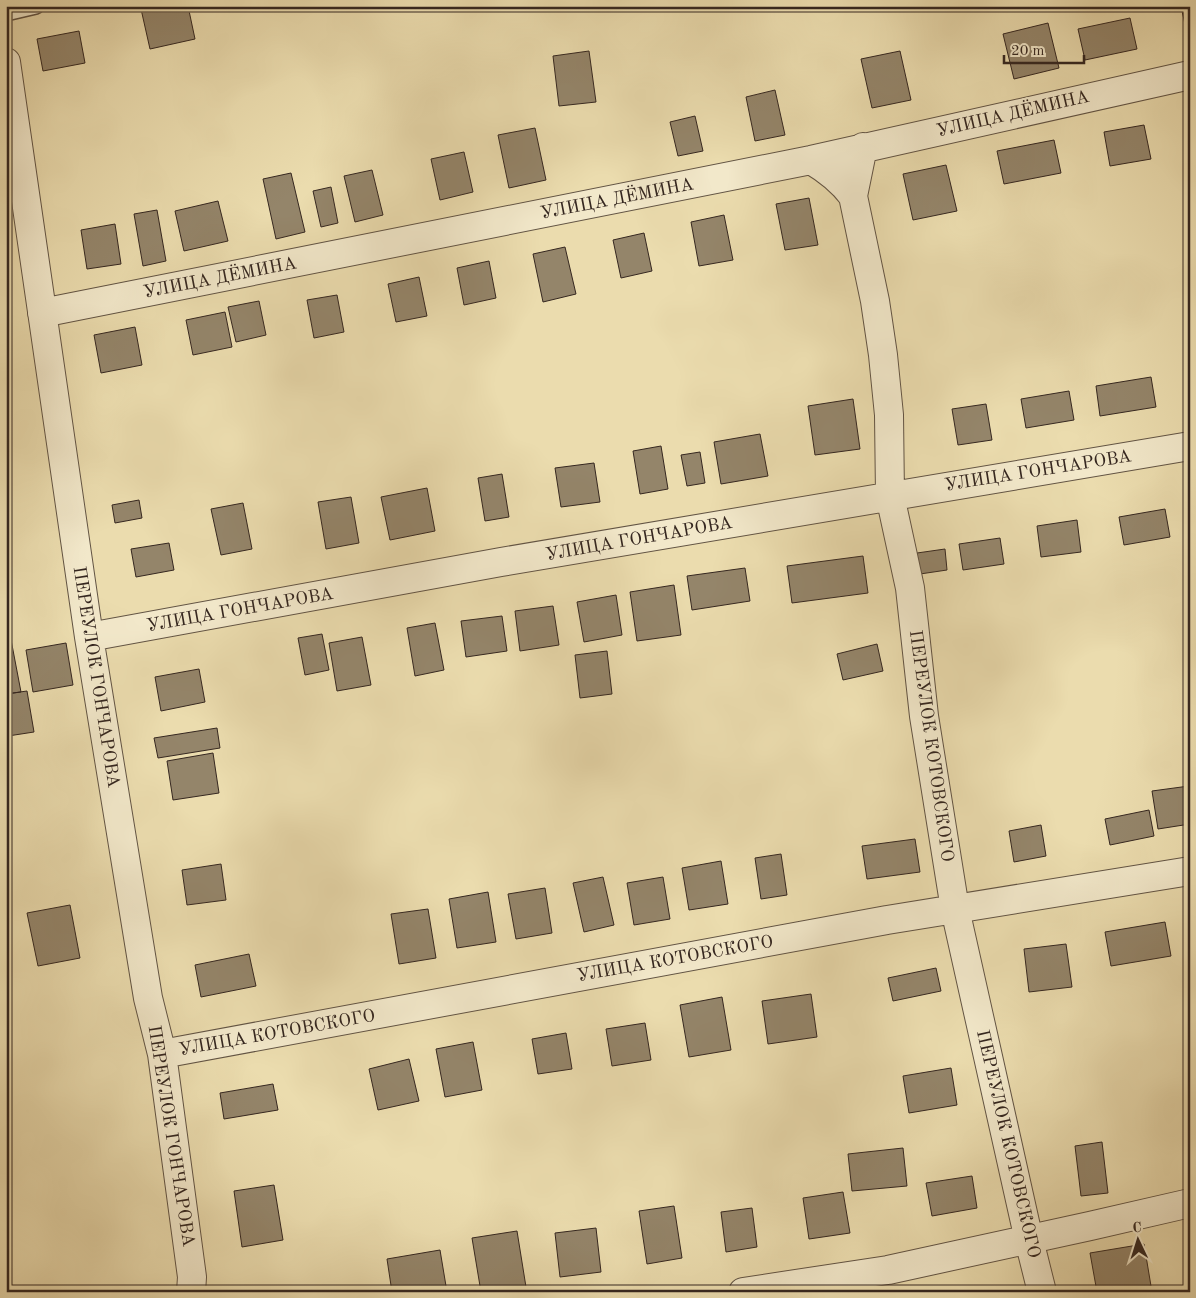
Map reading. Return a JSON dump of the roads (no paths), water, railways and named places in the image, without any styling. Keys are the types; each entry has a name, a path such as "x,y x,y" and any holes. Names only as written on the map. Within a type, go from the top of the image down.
{"street":[{"name":"ПЕРЕУЛОК ГОНЧАРОВА","path":"6,62 89,638 148,998 162,1054 192,1277 191,1292"},
{"name":"УЛИЦА ДЁМИНА","path":"42,314 811,160 1190,75"},
{"path":"853,196 864,147"},
{"path":"811,160 842,181 853,196"},
{"name":"ПЕРЕУЛОК КОТОВСКОГО","path":"853,196 875,301 883,355 889,415 890,496 910,588 924,716 956,909 1042,1292"},
{"name":"УЛИЦА ГОНЧАРОВА","path":"89,638 501,562 1190,446"},
{"name":"УЛИЦА КОТОВСКОГО","path":"162,1054 877,922 1190,871"},
{"path":"743,1292 888,1270 1190,1203"}],"lane":[{"path":"6,13 36,6"}]}
